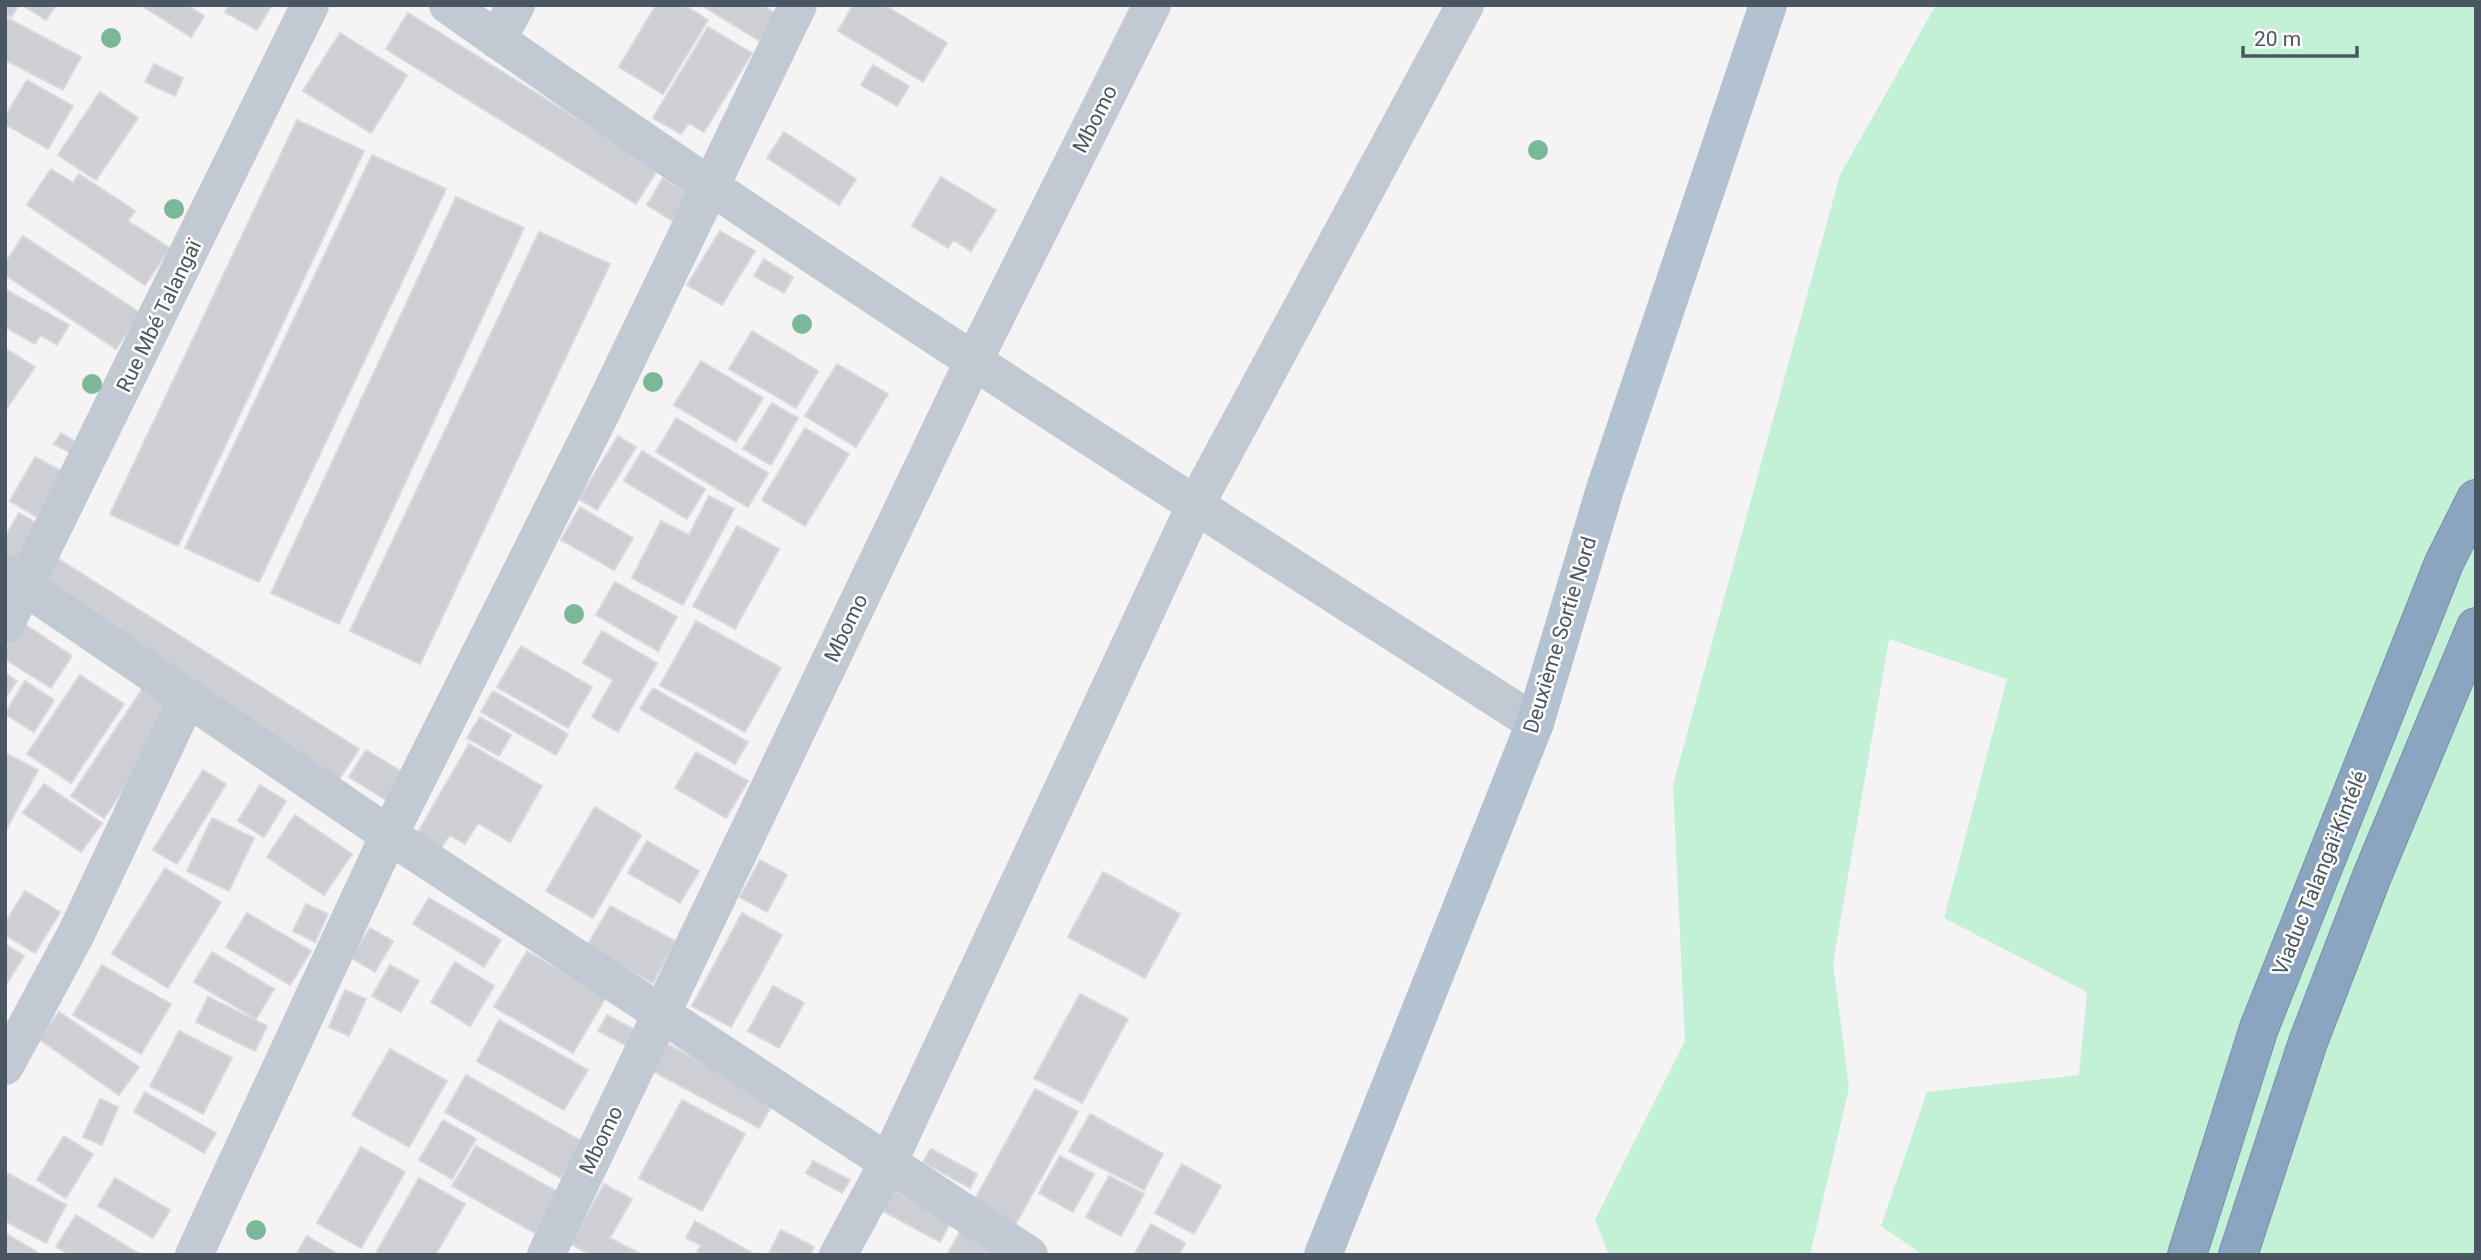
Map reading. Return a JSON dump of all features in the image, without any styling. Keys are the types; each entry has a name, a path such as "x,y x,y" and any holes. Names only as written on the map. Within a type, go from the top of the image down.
{"highway":[{"name":"Viaduc Talangaï-Kintélé","path":"2187,1255 2259,1028 2439,576 2476,499"},
{"path":"2238,1255 2308,1042 2372,876 2476,626"}],"main road":[{"name":"Deuxième Sortie Nord","path":"1323,1255 1535,723 1605,489 1769,5"}],"street":[{"name":"Rue Mbé Talangaï","path":"5,625 15,580 310,5"},
{"path":"448,5 708,187 1195,506 1535,723"},
{"path":"497,40 516,5"},
{"path":"194,1255 389,835 601,413 798,5"},
{"name":"Mbomo","path":"546,1255 974,360 1152,5"},
{"path":"838,1255 888,1163 1195,506 1465,5"},
{"path":"15,580 389,835 1029,1255"},
{"path":"5,1066 76,934 187,699"}],"green space":[{"path":"1936,5 2476,5 2476,1255 1923,1255 1881,1226 1927,1092 2079,1075 2087,992 1944,918 2007,679 1889,639 1833,963 1849,1088 1810,1255 1609,1255 1595,1220 1685,1041 1673,785 1840,175"}],"building":[{"path":"5,5 19,5 11,17 5,13"},
{"path":"22,5 56,5 46,20"},
{"path":"141,5 187,5 204,16 191,37"},
{"path":"229,5 272,5 257,30 225,12"},
{"path":"656,5 684,5 708,20 663,94 619,67"},
{"path":"701,5 762,5 784,19 768,46"},
{"path":"853,5 884,5 947,43 923,82 838,31"},
{"path":"408,13 658,169 636,204 386,49"},
{"path":"5,17 81,57 63,90 5,60"},
{"path":"708,27 752,53 704,132 689,123 681,134 653,118"},
{"path":"340,33 407,75 371,133 303,91"},
{"path":"154,64 183,78 175,96 145,82"},
{"path":"873,65 909,86 897,106 861,85"},
{"path":"27,80 73,106 48,149 5,124 5,117"},
{"path":"100,92 138,118 96,180 58,155"},
{"path":"297,120 364,151 178,546 110,514"},
{"path":"784,132 856,179 839,205 767,158"},
{"path":"372,155 446,189 259,582 185,548"},
{"path":"51,169 73,183 79,174 135,211 128,221 170,248 145,285 27,205"},
{"path":"941,177 996,210 971,251 953,240 948,248 912,226"},
{"path":"663,178 689,194 673,221 647,205"},
{"path":"456,197 524,228 339,624 271,593"},
{"path":"720,231 755,251 722,305 687,285"},
{"path":"539,232 610,264 420,664 350,631"},
{"path":"23,236 140,313 116,349 5,275 5,263"},
{"path":"764,259 793,277 784,293 754,276"},
{"path":"5,289 69,325 57,345 40,335 35,344 5,327"},
{"path":"752,331 818,371 796,408 729,369"},
{"path":"5,348 35,367 7,408 5,407"},
{"path":"701,361 763,398 736,442 674,405"},
{"path":"837,364 888,394 856,447 805,416"},
{"path":"772,403 798,418 771,465 743,449"},
{"path":"676,418 768,473 748,507 656,452"},
{"path":"805,428 849,454 805,526 762,500"},
{"path":"61,433 77,443 71,453 54,444"},
{"path":"618,436 636,447 597,510 579,499"},
{"path":"642,451 705,489 687,519 624,481"},
{"path":"35,457 63,472 37,517 10,501"},
{"path":"709,496 734,509 683,605 632,578 661,521 689,535"},
{"path":"580,507 633,538 614,570 561,540"},
{"path":"19,513 40,525 18,563 5,556 5,537"},
{"path":"737,526 779,549 735,629 693,606"},
{"path":"57,558 359,749 338,781 37,590"},
{"path":"615,582 677,617 658,651 596,615"},
{"path":"696,621 781,668 745,732 660,685"},
{"path":"23,623 72,656 51,688 5,659 5,650"},
{"path":"602,631 657,663 618,732 592,717 613,680 583,663"},
{"path":"521,646 592,687 568,728 497,687"},
{"path":"5,673 17,681 5,698"},
{"path":"80,675 124,704 71,783 27,754"},
{"path":"25,681 54,700 34,732 5,714"},
{"path":"145,685 178,707 104,818 71,796"},
{"path":"653,688 748,742 735,764 640,709"},
{"path":"493,691 568,734 556,755 481,712"},
{"path":"480,717 511,735 499,756 467,738"},
{"path":"469,744 542,786 510,842 478,823 465,844 450,835 441,848 417,834"},
{"path":"366,750 412,778 394,805 349,777"},
{"path":"696,752 748,781 726,818 675,788"},
{"path":"5,753 38,770 5,832"},
{"path":"203,770 226,784 177,864 153,850"},
{"path":"44,784 102,823 81,852 23,813"},
{"path":"260,785 286,801 264,837 238,821"},
{"path":"595,807 641,835 593,918 546,891"},
{"path":"295,815 352,854 324,895 267,857"},
{"path":"212,818 254,838 229,891 187,871"},
{"path":"647,841 699,871 680,903 628,873"},
{"path":"760,860 787,875 767,912 740,897"},
{"path":"165,868 221,902 168,988 112,954"},
{"path":"1103,872 1180,914 1145,978 1068,937"},
{"path":"25,891 60,912 35,953 5,935 5,923"},
{"path":"429,898 501,940 484,967 413,924"},
{"path":"306,904 328,914 315,942 293,931"},
{"path":"610,906 675,941 653,983 586,948"},
{"path":"247,913 311,951 290,985 226,947"},
{"path":"742,913 782,935 731,1027 692,1006"},
{"path":"370,928 393,941 375,972 351,958"},
{"path":"5,944 24,956 5,986"},
{"path":"527,951 606,997 573,1053 494,1007"},
{"path":"212,952 274,989 256,1019 194,982"},
{"path":"455,962 494,986 470,1026 431,1002"},
{"path":"102,965 171,1004 141,1054 73,1015"},
{"path":"390,965 419,981 401,1012 372,996"},
{"path":"773,986 804,1003 779,1048 748,1031"},
{"path":"345,990 366,999 349,1036 329,1027"},
{"path":"1080,994 1128,1019 1082,1103 1034,1078"},
{"path":"208,997 267,1026 255,1051 196,1022"},
{"path":"59,1012 139,1067 119,1095 39,1039"},
{"path":"607,1015 639,1032 631,1048 598,1031"},
{"path":"499,1020 588,1070 564,1110 477,1061"},
{"path":"179,1031 232,1058 203,1114 150,1086"},
{"path":"662,1041 774,1101 759,1128 647,1068"},
{"path":"390,1049 447,1081 409,1147 352,1115"},
{"path":"466,1075 583,1142 561,1178 445,1112"},
{"path":"1035,1089 1078,1112 1015,1225 973,1203"},
{"path":"145,1092 216,1133 204,1153 134,1112"},
{"path":"100,1099 118,1107 102,1145 83,1137"},
{"path":"682,1100 745,1134 702,1211 639,1178"},
{"path":"1090,1114 1163,1154 1144,1190 1069,1151"},
{"path":"443,1120 476,1139 452,1179 419,1160"},
{"path":"64,1136 93,1154 66,1198 37,1180"},
{"path":"476,1146 561,1194 538,1235 452,1186"},
{"path":"361,1147 405,1172 361,1248 317,1223"},
{"path":"931,1149 977,1174 970,1188 923,1162"},
{"path":"1060,1156 1094,1174 1073,1212 1039,1193"},
{"path":"813,1161 850,1180 842,1193 806,1173"},
{"path":"1182,1164 1221,1186 1194,1234 1155,1213"},
{"path":"5,1172 66,1205 46,1243 5,1221"},
{"path":"1109,1176 1144,1194 1121,1236 1086,1217"},
{"path":"115,1178 170,1210 153,1238 98,1206"},
{"path":"419,1178 465,1204 435,1255 375,1255"},
{"path":"882,1183 951,1221 940,1242 870,1204"},
{"path":"604,1184 632,1199 610,1238 642,1255 591,1255 571,1244"},
{"path":"76,1215 141,1255 70,1255 56,1247"},
{"path":"695,1221 756,1255 695,1255 701,1245 686,1238"},
{"path":"1151,1224 1185,1243 1179,1255 1134,1255"},
{"path":"962,1228 994,1255 947,1255"},
{"path":"781,1230 814,1247 810,1255 769,1253"},
{"path":"5,1233 42,1255 5,1255"},
{"path":"307,1236 339,1255 296,1255"}]}
